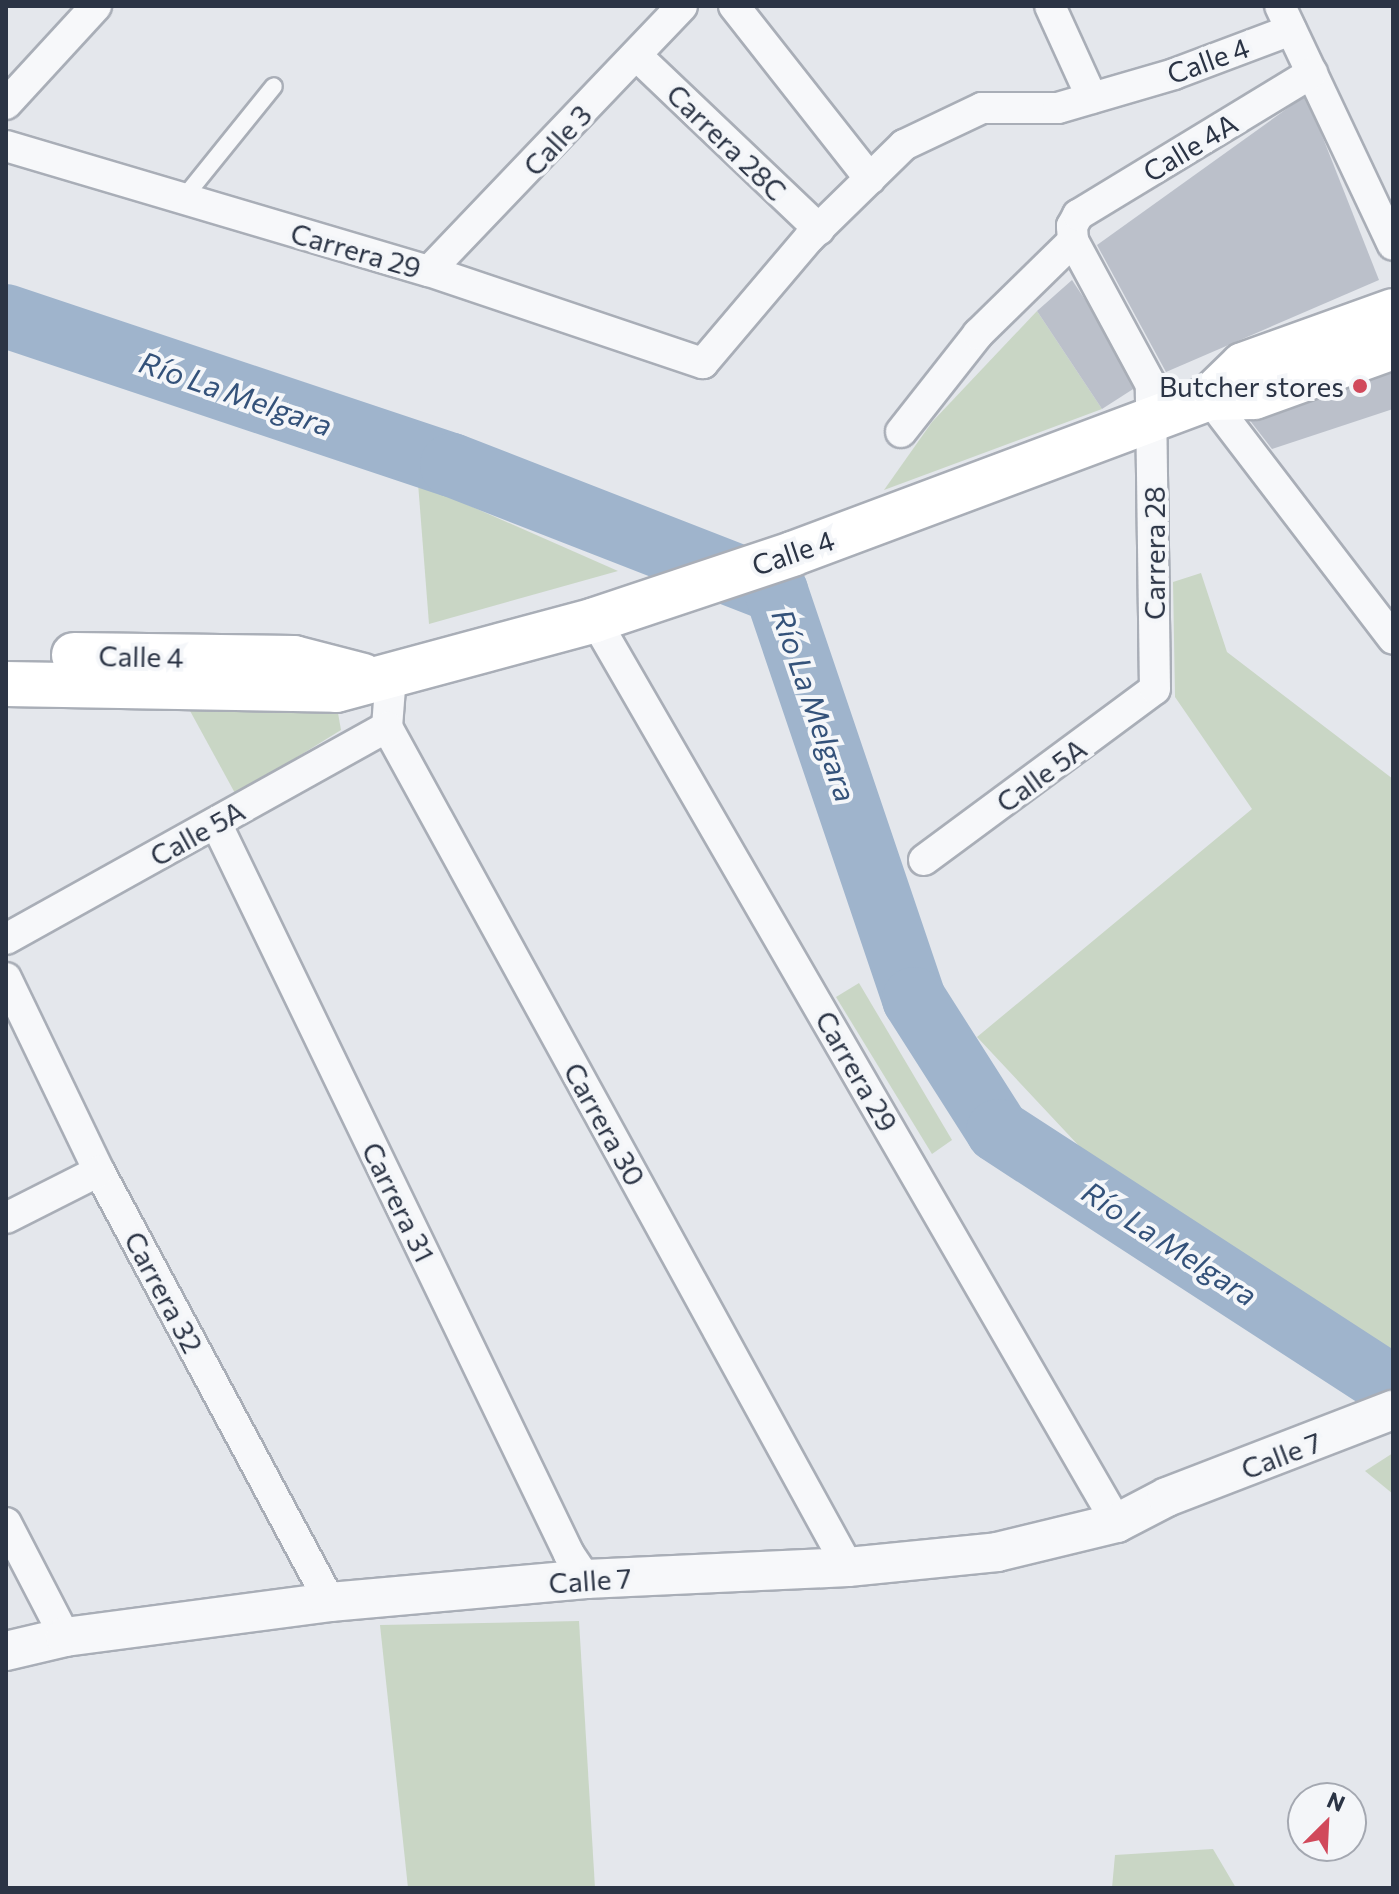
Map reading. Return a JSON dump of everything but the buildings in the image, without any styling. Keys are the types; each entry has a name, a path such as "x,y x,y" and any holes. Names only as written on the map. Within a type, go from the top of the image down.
{"main road":[{"path":"1209,398 1243,365 1393,311"},
{"path":"1209,398 1254,397 1393,347"},
{"name":"Calle 4","path":"6,684 336,690 595,620 792,554 1209,398"},
{"name":"Calle 4","path":"6,654 294,658 331,663 380,676"}],"street":[{"path":"6,104 96,6"},
{"name":"Calle 3","path":"429,271 682,6"},
{"path":"734,6 870,179"},
{"path":"1050,6 1092,98"},
{"path":"1286,18 1393,245"},
{"name":"Calle 4","path":"703,363 819,229 904,145 982,108 1058,108 1092,98 1286,18"},
{"name":"Carrera 28C","path":"636,55 819,229"},
{"name":"Calle 4A","path":"901,432 978,334 1073,233 1078,215 1312,73"},
{"name":"Carrera 29","path":"6,146 429,271 703,363"},
{"name":"Carrera 28","path":"1073,233 1151,385 1155,689"},
{"path":"1209,398 1393,639"},
{"name":"Carrera 29","path":"595,620 1113,1513"},
{"path":"380,676 387,727"},
{"name":"Calle 5A","path":"924,860 1155,689"},
{"name":"Calle 5A","path":"6,939 387,727"},
{"name":"Carrera 30","path":"387,727 842,1557"},
{"name":"Carrera 31","path":"216,823 578,1567"},
{"name":"Carrera 32","path":"6,978 99,1171 323,1590"},
{"path":"6,1218 99,1171"},
{"name":"Calle 7","path":"6,1624 59,1625 323,1590 578,1567 997,1552 1167,1497 1393,1410"},
{"path":"6,1523 59,1625"},
{"name":"Calle 7","path":"6,1651 59,1625"}],"lane":[{"path":"182,200 274,86"}],"green space":[{"path":"1037,311 1102,409 884,490 932,422"},
{"path":"418,483 618,571 429,624"},
{"path":"1201,573 1227,652 1393,779 1393,1358 1382,1362 1095,1163 977,1037 1252,809 1175,697 1173,582"},
{"path":"189,709 338,713 341,730 236,795"},
{"path":"859,983 952,1140 932,1154 836,997"},
{"path":"1393,1453 1393,1494 1365,1471"},
{"path":"579,1621 595,1888 408,1888 380,1625"},
{"path":"1213,1849 1236,1888 1112,1888 1115,1855"}],"waterway":[{"name":"Río La Melgara","path":"6,316 452,465 776,591 914,999 998,1131 1393,1388"}],"place":[{"name":"Butcher stores","path":"1360,386"}]}
